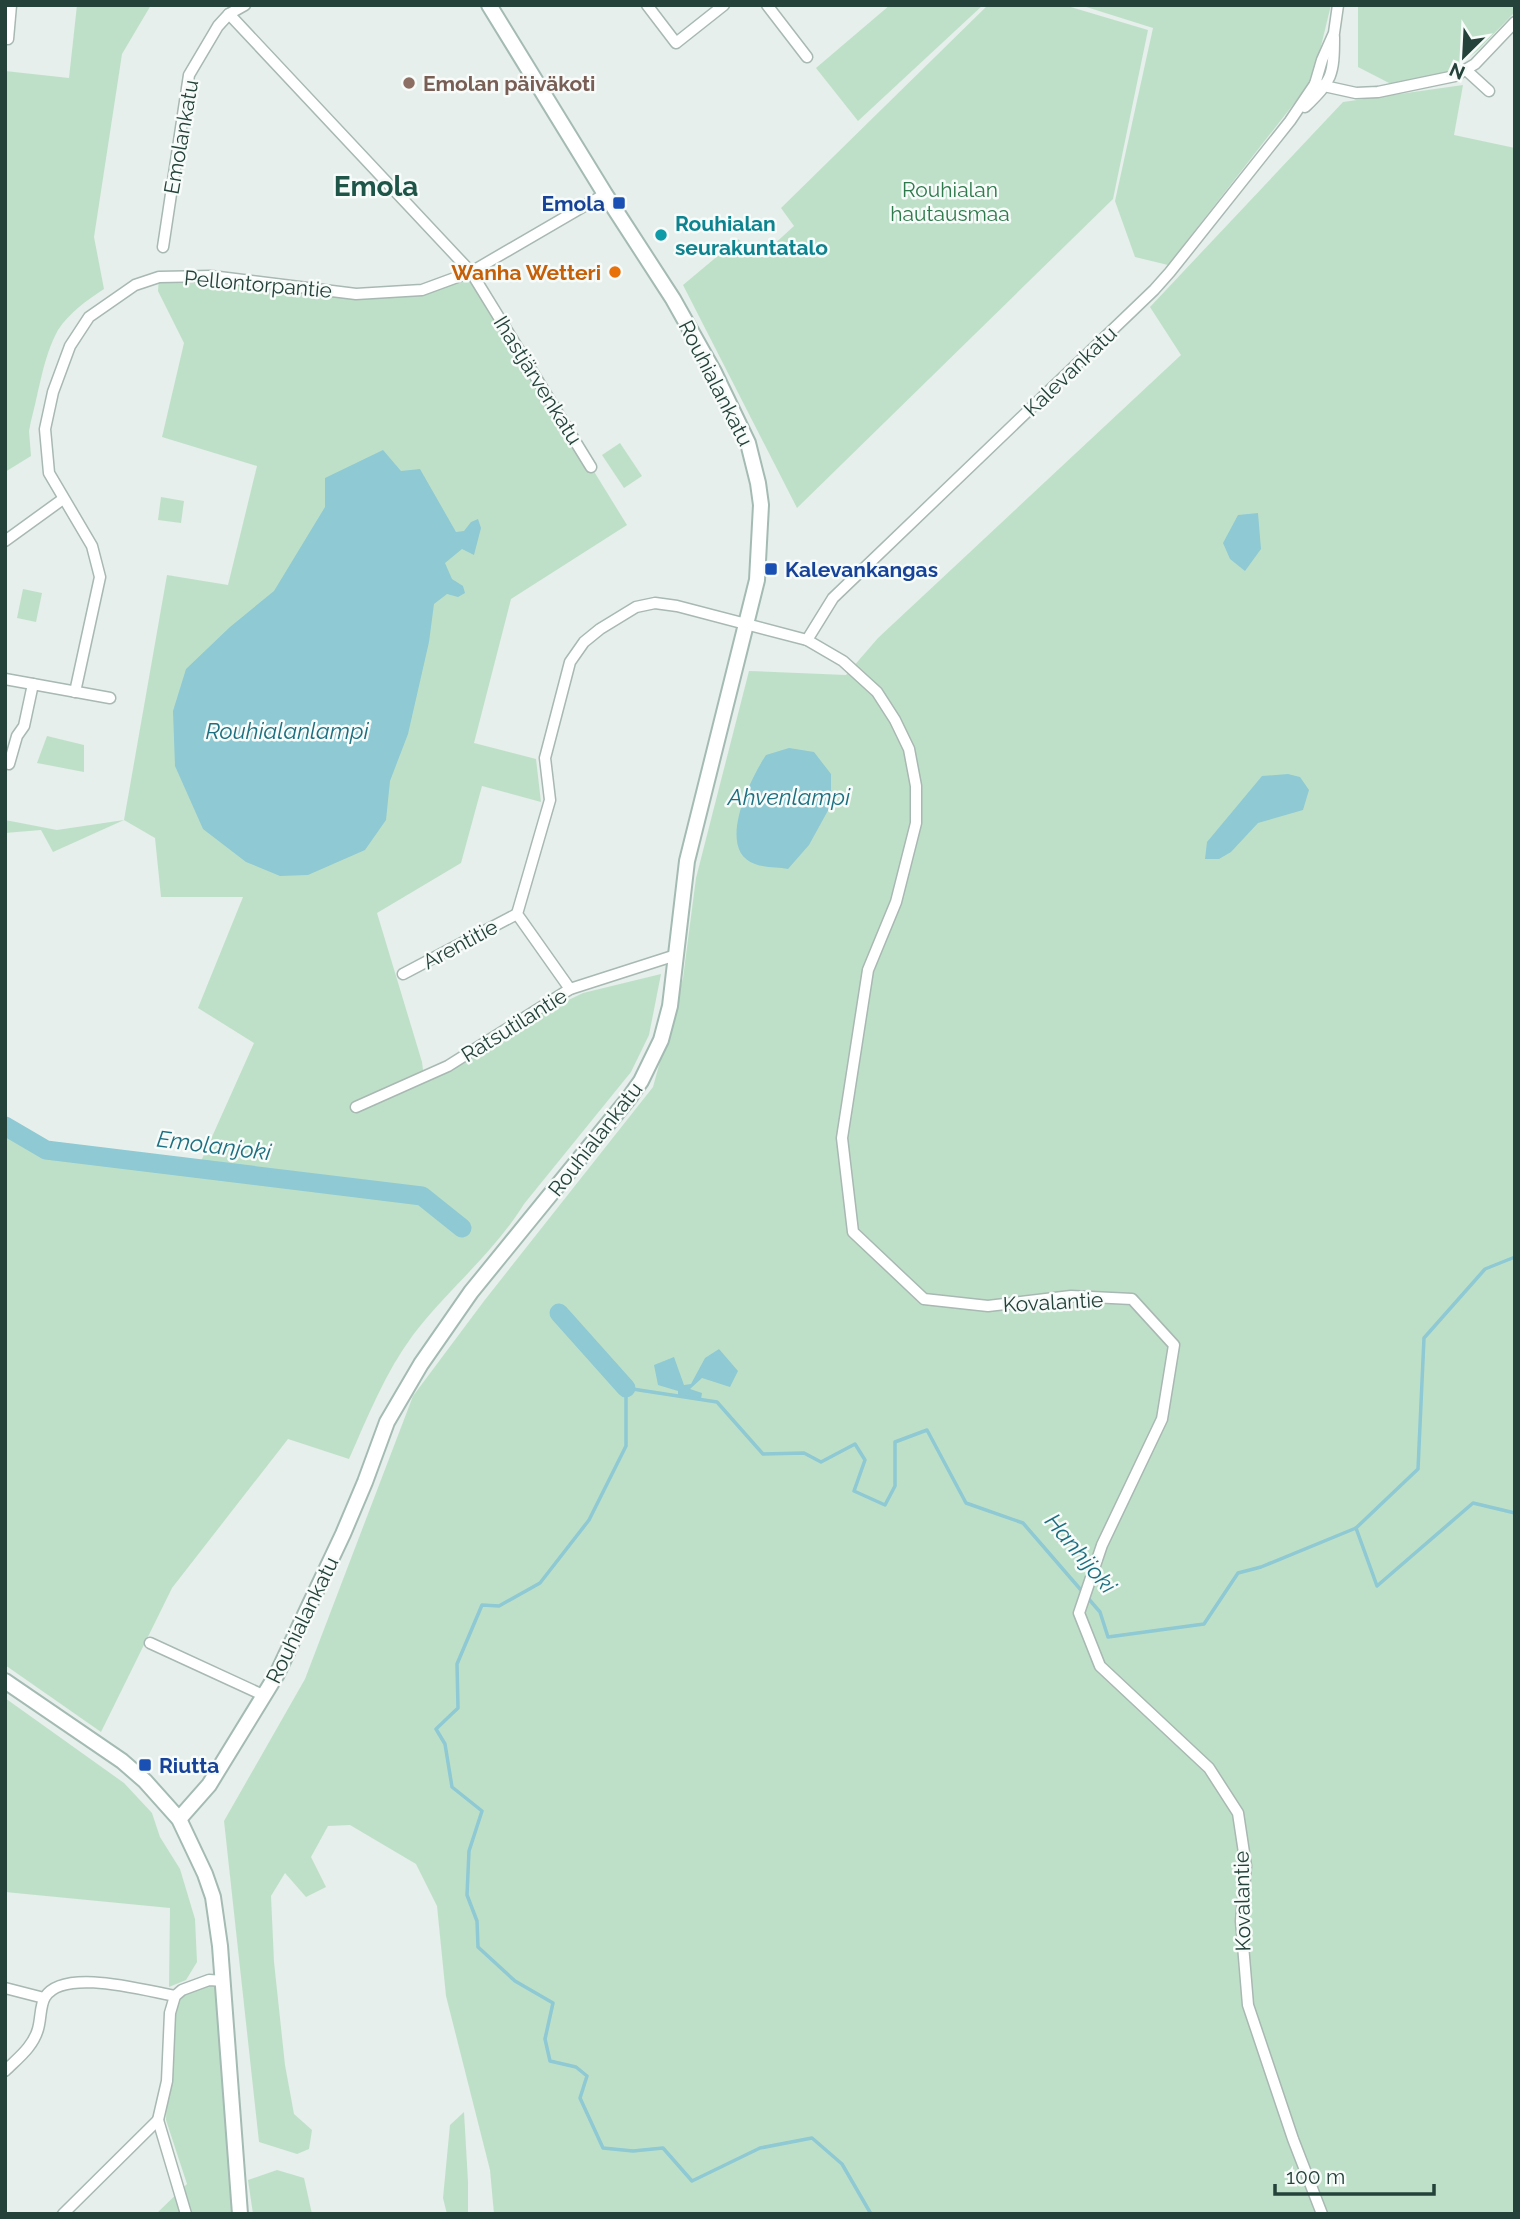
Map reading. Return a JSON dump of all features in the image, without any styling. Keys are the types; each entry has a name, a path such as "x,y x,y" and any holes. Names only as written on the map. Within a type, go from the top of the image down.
{"street":[{"path":"8,39 11,5"},
{"name":"Emolankatu","path":"163,247 189,75 218,26 245,5"},
{"name":"Rouhialankatu","path":"179,1819 209,1785 265,1696 307,1615 365,1482 387,1422 434,1343 471,1292 613,1119 641,1081 661,1040 670,1006 687,861 757,580 761,505 748,443 714,372 673,299 489,5"},
{"path":"647,5 676,43 724,5"},
{"path":"767,5 807,57"},
{"path":"1338,5 1334,62 1320,85 1356,93 1378,92 1455,76 1466,71 1513,29"},
{"name":"Ihastjärvenkatu","path":"229,15 471,272 591,467"},
{"path":"1466,71 1489,90"},
{"name":"Kalevankatu","path":"807,640 833,598 1154,290 1320,85"},
{"name":"Pellontorpantie","path":"75,692 100,577 93,546 49,473 45,429 53,392 70,346 89,317 135,285 159,277 211,276 356,294 422,290 471,272 605,194"},
{"path":"5,541 64,499"},
{"name":"Kovalantie","path":"517,914 550,800 545,758 570,662 584,642 600,629 636,607 655,603 677,606 807,640 843,661 877,692 909,749 916,786 916,822 896,902 868,970 842,1138 853,1232 924,1299 988,1306 1071,1296 1132,1299 1174,1345 1162,1419 1102,1545 1079,1613 1100,1666 1209,1768 1238,1813 1246,1866 1241,1921 1248,2005 1293,2139 1322,2214"},
{"path":"5,679 110,698"},
{"path":"9,764 17,736 24,726 33,684"},
{"path":"517,914 570,989"},
{"name":"Arentitie","path":"403,974 517,914"},
{"name":"Ratsutilantie","path":"356,1107 448,1066 570,989 676,955"},
{"path":"150,1643 265,1696"},
{"path":"5,1681 122,1761 145,1780 179,1819 205,1874 213,1897 224,1981 240,2214"},
{"path":"186,2214 158,2120 167,2081 170,2012 175,1996 191,1986 209,1980 224,1981"},
{"path":"5,2071 31,2045 38,2028 44,1998 55,1988 85,1981 175,1996"},
{"path":"5,1988 44,1998"},
{"path":"63,2214 158,2120"}],"green space":[{"path":"77,5 151,5 122,54 94,237 104,289 73,312 58,330 45,363 31,421 31,456 5,472 5,71 69,78"},
{"path":"890,5 983,5 858,121 816,68"},
{"name":"Rouhialan hautausmaa","path":"988,5 1064,5 1148,30 1113,199 797,508 683,285 738,239 760,257 794,226 781,208"},
{"path":"1080,5 1331,5 1313,79 1168,265 1135,257 1115,201 1153,28"},
{"path":"1358,5 1515,5 1515,12 1477,51 1449,72 1391,84 1358,67"},
{"path":"1463,85 1454,135 1515,148 1515,2214 494,2214 490,2170 446,1996 437,1906 416,1864 350,1825 328,1826 311,1857 326,1887 306,1897 285,1873 271,1896 274,1962 285,2065 294,2114 312,2130 309,2149 297,2154 259,2142 224,1821 305,1679 413,1396 484,1301 653,1087 683,978 696,878 749,671 846,675 878,638 1181,355 1150,307 1343,102"},
{"path":"471,272 627,525 511,599 474,743 536,759 541,802 482,786 461,863 377,913 422,1062 424,1077 533,1017 583,993 661,974 649,1035 631,1072 499,1239 441,1302 403,1349 385,1380 349,1459 288,1439 172,1588 101,1732 5,1665 5,1126 46,1150 198,1168 254,1043 198,1008 243,897 161,897 155,838 124,820 167,575 228,585 257,466 162,437 184,343 158,291 159,277 211,276 356,294 422,290"},
{"path":"620,443 642,476 624,488 602,455"},
{"path":"161,497 184,501 181,523 158,520"},
{"path":"23,589 42,593 36,622 17,618"},
{"path":"47,736 84,745 84,772 37,763"},
{"path":"5,820 57,830 124,820 53,852 41,830 5,833"},
{"path":"5,1698 124,1783 152,1813 160,1837 180,1869 195,1919 197,1962 186,1980 169,1987 170,1908 5,1892"},
{"path":"224,1981 240,2214 156,2214 187,2184 166,2120 170,2013 182,1990"},
{"path":"464,2112 468,2214 447,2214 443,2198 450,2125"},
{"path":"277,2170 304,2178 312,2214 253,2214 248,2180"}],"water":[{"name":"Rouhialanlampi","path":"383,450 401,471 420,469 456,532 464,531 471,522 478,519 481,528 474,555 462,549 445,563 452,579 463,586 465,593 458,597 447,594 434,604 429,642 408,734 390,781 386,820 365,850 308,875 280,876 246,862 203,829 175,766 173,711 186,669 230,627 274,591 325,507 325,478"},
{"path":"1258,513 1261,549 1245,571 1230,559 1223,543 1238,515"},
{"name":"Ahvenlampi","path":"789,748 814,752 831,774 831,805 809,845 788,869 755,864 743,856 737,844 737,829 746,795 766,755"},
{"path":"1288,774 1300,777 1309,790 1303,810 1258,823 1231,852 1219,859 1205,859 1207,842 1262,776"},
{"path":"719,1349 738,1371 730,1387 702,1378 690,1389 702,1393 701,1399 678,1396 678,1391 658,1385 654,1365 674,1357 684,1385 691,1384 705,1358"}],"waterway":[{"name":"Emolanjoki","path":"5,1126 46,1150 422,1196 462,1228"},
{"name":"Hanhijoki","path":"871,2214 842,2164 812,2138 760,2148 692,2181 663,2148 633,2151 603,2148 580,2098 587,2076 576,2067 550,2061 545,2039 553,2003 515,1981 478,1947 477,1921 467,1895 469,1851 482,1811 452,1787 445,1744 436,1729 458,1708 457,1664 482,1605 499,1606 540,1583 589,1520 626,1446 626,1388 717,1402 763,1454 804,1453 821,1462 855,1444 865,1460 854,1491 885,1505 895,1486 895,1442 927,1430 966,1503 1023,1523 1100,1612 1108,1637 1204,1624 1238,1573 1261,1567 1356,1528 1418,1469 1424,1338 1485,1269 1515,1257"},
{"name":"Hanhijoki","path":"559,1313 626,1388"},
{"path":"1356,1528 1377,1586 1473,1503 1515,1513"}],"place":[{"name":"Emolan päiväkoti","path":"409,83"},
{"name":"Emola","path":"619,203"},
{"name":"Rouhialan seurakuntatalo","path":"661,235"},
{"name":"Wanha Wetteri","path":"615,272"},
{"name":"Kalevankangas","path":"771,569"},
{"name":"Riutta","path":"145,1765"}],"district":[{"name":"Emola","path":"376,186"}]}
